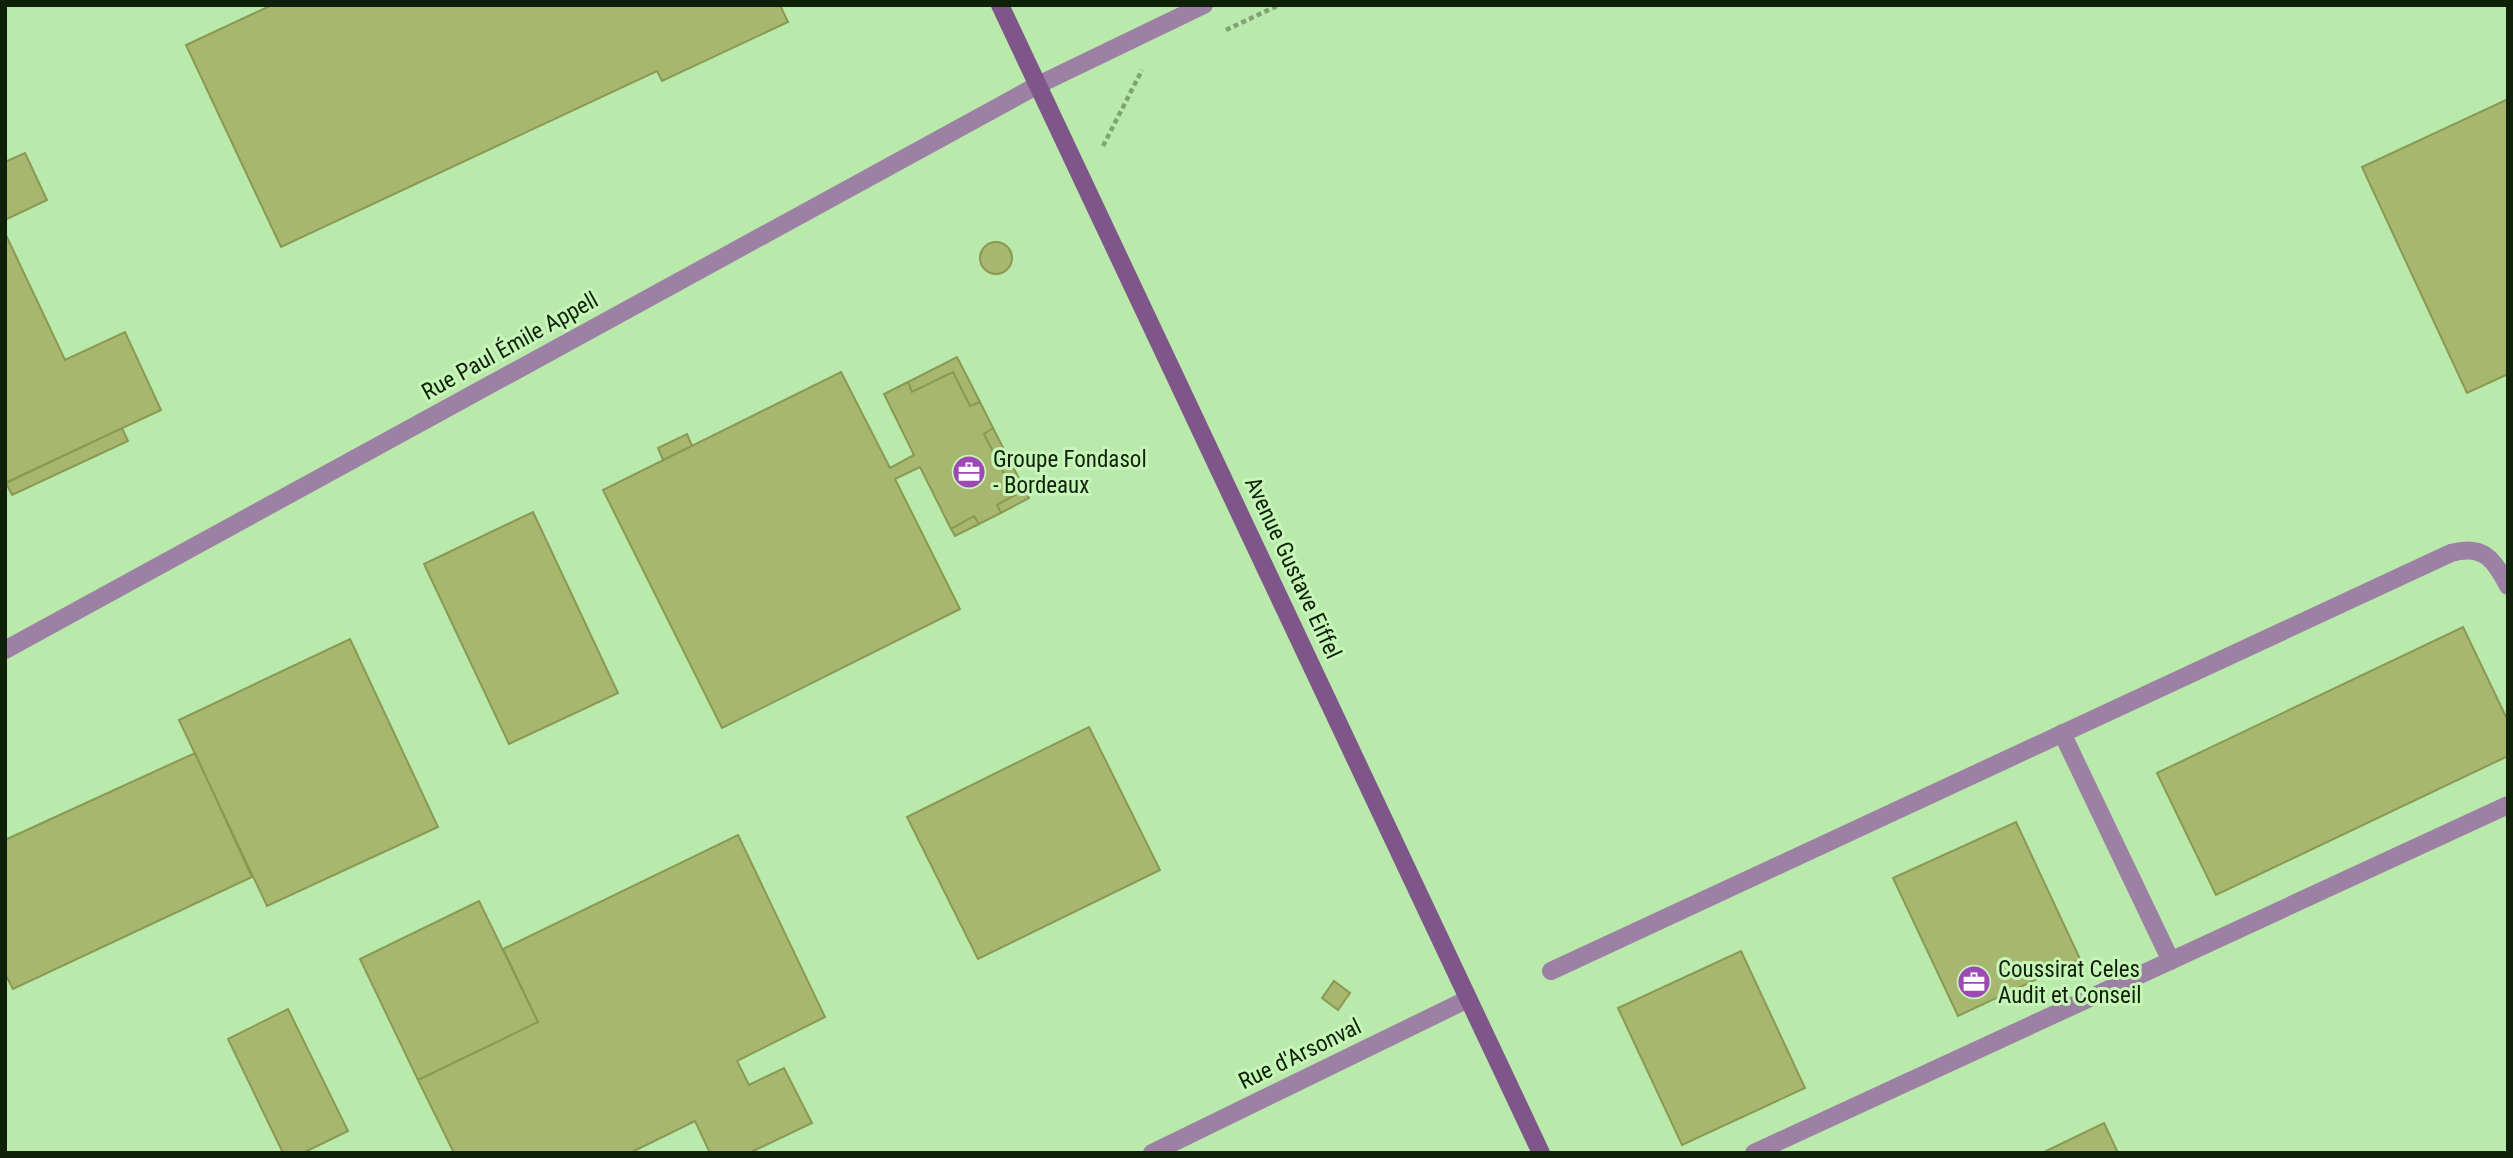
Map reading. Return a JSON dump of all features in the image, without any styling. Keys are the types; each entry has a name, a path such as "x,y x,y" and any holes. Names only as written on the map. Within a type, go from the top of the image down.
{"street":[{"name":"Avenue Gustave Eiffel","path":"1000,5 1541,1153"},
{"name":"Rue Paul Émile Appell","path":"5,649 1038,85 1203,5"},
{"path":"1551,971 2451,553 2463,550 2478,551 2490,558 2499,568 2508,586"},
{"path":"2062,733 2171,961"},
{"path":"1754,1153 2508,805"},
{"name":"Rue d'Arsonval","path":"1153,1153 1468,999"}],"path":[{"path":"1217,34 1279,5"},
{"path":"1083,183 1143,69"}],"building":[{"path":"272,5 780,5 788,22 662,81 657,71 281,247 186,45"},
{"path":"2508,99 2508,374 2467,393 2362,167"},
{"path":"25,153 47,200 5,220 5,162"},
{"path":"5,233 65,360 125,332 161,410 5,483"},
{"path":"996,242 1007,247 1012,258 1007,269 996,274 985,269 980,258 985,247"},
{"path":"957,357 980,402 970,406 953,372 912,392 908,382"},
{"path":"841,372 890,468 914,455 884,394 908,382 912,392 953,372 970,406 980,402 993,428 984,434 1015,495 997,505 1001,513 979,524 974,516 951,529 920,467 895,479 960,609 722,728 603,490"},
{"path":"122,428 128,441 12,495 6,483"},
{"path":"993,428 1029,498 1001,513 997,505 1015,495 984,434"},
{"path":"687,434 692,446 663,460 658,448"},
{"path":"533,512 618,693 509,744 424,564"},
{"path":"974,516 979,524 955,536 951,529"},
{"path":"2463,627 2508,721 2508,756 2216,895 2157,773"},
{"path":"350,639 438,827 267,906 179,720"},
{"path":"1089,727 1160,870 978,959 907,817"},
{"path":"195,753 252,877 13,989 5,974 5,840"},
{"path":"2016,822 2080,959 1958,1016 1893,878"},
{"path":"738,835 825,1017 737,1061 749,1085 784,1068 812,1123 749,1153 710,1153 695,1121 630,1153 454,1153 418,1080 538,1022 503,949"},
{"path":"479,901 538,1022 418,1080 360,959"},
{"path":"1741,951 1805,1088 1682,1145 1618,1008"},
{"path":"1334,981 1350,993 1338,1010 1322,998"},
{"path":"288,1009 348,1131 303,1153 283,1153 228,1039"},
{"path":"2104,1123 2118,1153 2042,1153"}],"place":[{"name":"Groupe Fondasol - Bordeaux","path":"969,472"},
{"name":"Coussirat Celes Audit et Conseil","path":"1974,982"}]}
